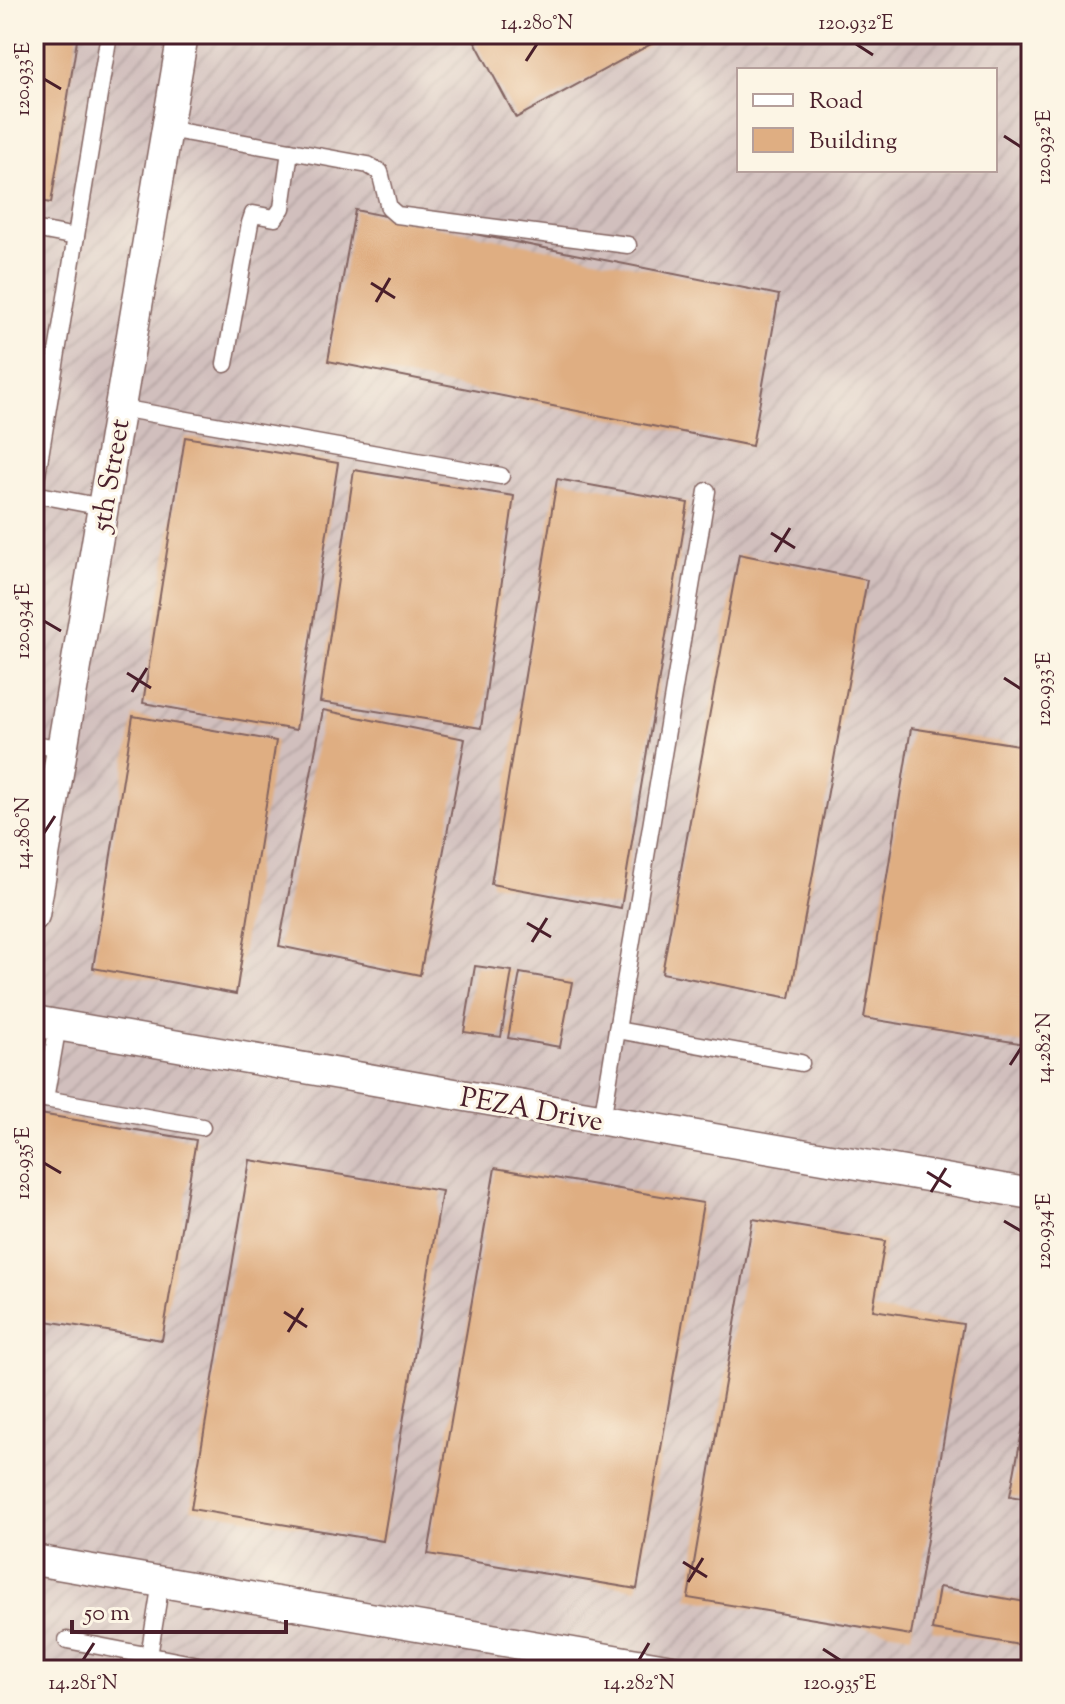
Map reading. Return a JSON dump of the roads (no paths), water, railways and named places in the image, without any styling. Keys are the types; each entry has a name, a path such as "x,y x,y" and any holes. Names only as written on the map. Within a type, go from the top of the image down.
{"street":[{"name":"5th Street","path":"34,915 48,746 103,507 183,34"},
{"name":"PEZA Drive","path":"46,1023 1031,1194"},
{"path":"34,1560 672,1670"}],"lane":[{"path":"103,507 34,494 109,34"},
{"path":"167,129 368,165 380,172 389,208 397,215 628,245"},
{"path":"225,364 250,223 253,214 275,218 282,208 290,151"},
{"path":"34,229 76,237"},
{"path":"34,379 52,382"},
{"path":"120,408 501,476"},
{"path":"602,1120 707,491"},
{"path":"46,1023 39,1098 202,1127"},
{"path":"617,1030 801,1063"},
{"path":"149,1656 161,1582"},
{"path":"67,1640 224,1670"}]}
